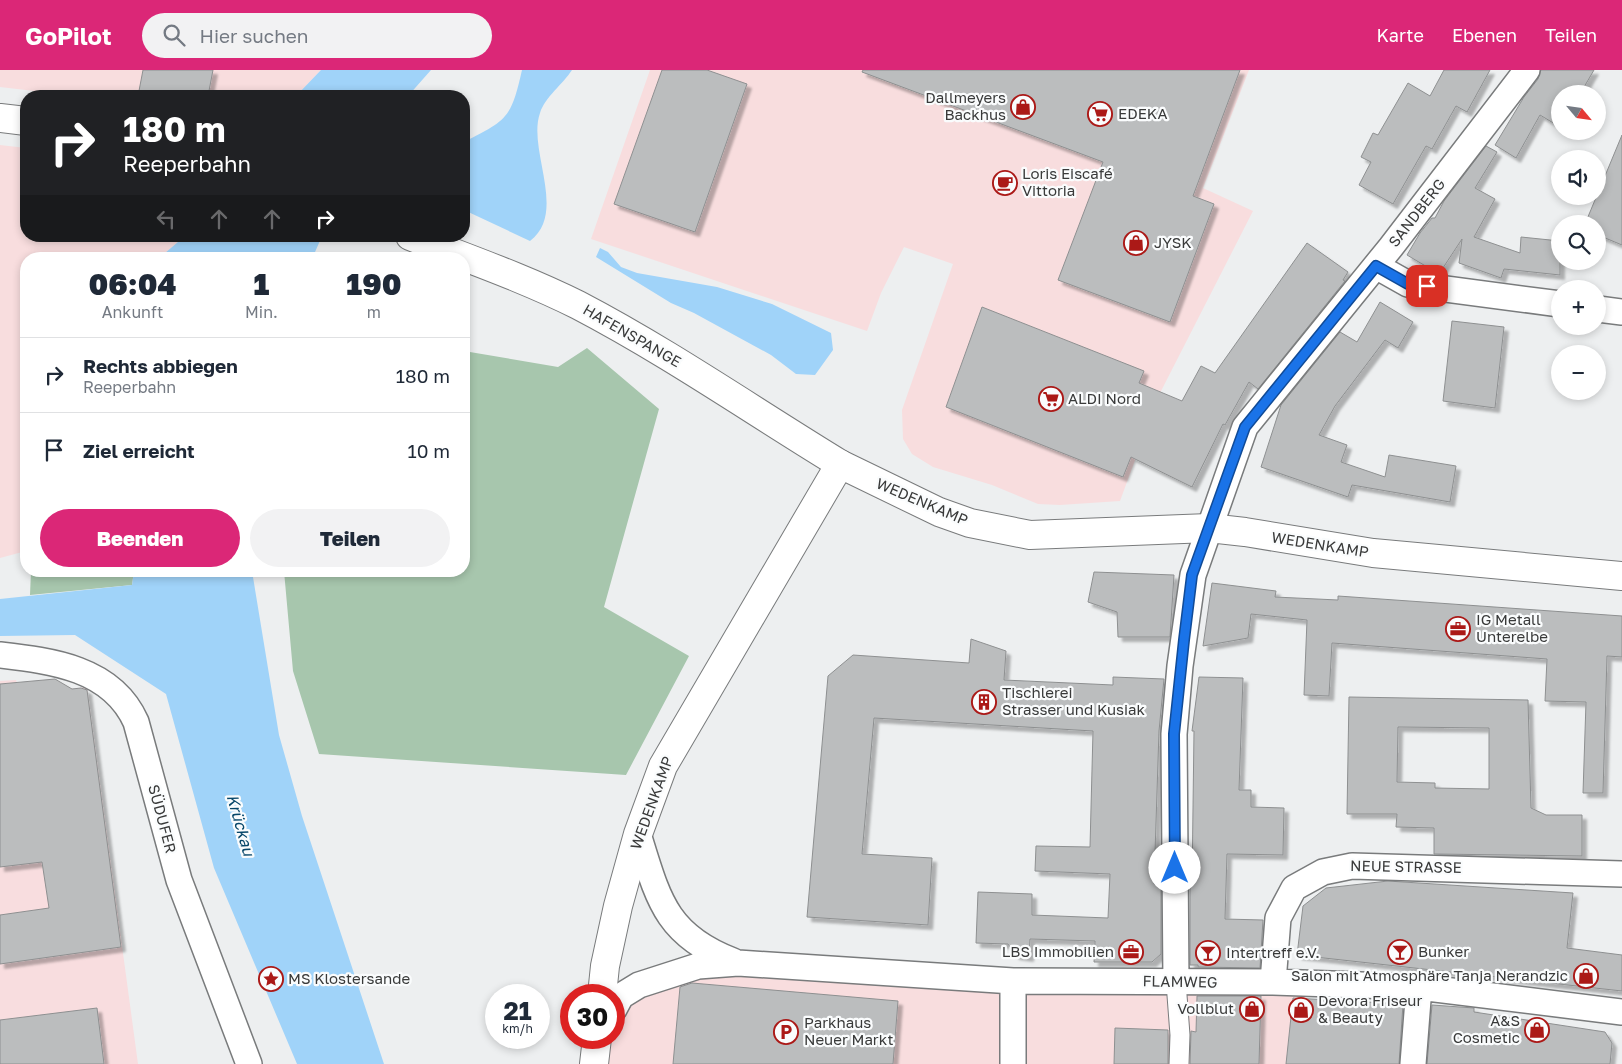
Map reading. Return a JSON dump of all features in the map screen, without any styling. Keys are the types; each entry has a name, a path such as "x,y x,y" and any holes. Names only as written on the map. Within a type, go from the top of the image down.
{"main road":[{"path":"0,118 20,120"},
{"name":"HAFENSPANGE","path":"425,242 451,252"},
{"name":"HAFENSPANGE","path":"470,259 578,305 663,353 840,464"},
{"name":"WEDENKAMP","path":"603,984 605,966 618,906 638,834 663,766 840,464 939,512 991,528 1030,535 1209,528 1245,532 1373,554 1622,576"},
{"path":"594,1064 596,1049"}],"street":[{"name":"SANDBERG","path":"1176,982 1174,734 1192,575 1245,427 1376,266 1528,70"},
{"path":"1376,266 1408,284 1551,303"},
{"path":"1606,310 1622,312"},
{"name":"SÜDUFER","path":"0,656 42,660 86,673 118,694 130,709 136,722 179,880 249,1064"},
{"name":"FLAMWEG","path":"638,834 660,898 680,932 701,947 738,963"},
{"name":"NEUE STRASSE","path":"1273,982 1278,918 1294,888 1323,872 1352,866 1622,874"},
{"name":"FLAMWEG","path":"625,994 640,985 698,966 738,963 1013,981 1273,982 1419,987 1622,1012"},
{"path":"1013,981 1013,1064"},
{"path":"1176,982 1179,1064"},
{"path":"1413,1064 1419,987"},
{"path":"594,1064 598,1049"}],"shaded area":[{"path":"0,70 321,70 302,90 26,90 0,87"},
{"path":"650,70 1249,70 1203,188 1253,211 1159,395 1120,501 1060,505 1038,504 992,485 933,467 912,454 903,439 902,410 953,264 904,247 881,293 867,331 591,239"},
{"path":"0,145 20,147 20,242 178,242 166,252 20,252 20,553 0,558"},
{"path":"55,679 72,689 87,687 138,1064 0,1064 0,681 16,680 17,683"},
{"path":"698,966 1301,984 1293,1064 594,1064 598,1049 625,1049 625,1003"}],"green space":[{"path":"587,348 659,409 604,607 689,656 626,775 319,754 293,671 285,577 470,577 470,352 558,367"},
{"path":"31,577 133,577 132,585 30,595"}],"water":[{"path":"321,70 431,70 413,90 302,90"},
{"path":"522,70 572,70 550,96 540,113 537,128 538,145 544,180 546,214 541,229 530,241 470,213 470,139 490,128 505,116 510,109"},
{"path":"178,242 319,242 315,252 166,252"},
{"path":"600,248 608,252 621,267 637,273 717,287 772,304 831,333 833,350 815,375 796,374 771,355 694,313 671,303 596,257"},
{"name":"Krückau","path":"133,577 253,577 279,735 302,816 384,1064 297,1064 214,868 166,694 75,635 0,636 0,599 132,585"}],"building":[{"path":"143,70 213,70 209,90 139,90"},
{"path":"662,70 707,70 747,84 695,232 614,204"},
{"name":"EDEKA","path":"863,70 1240,70 1193,196 1214,204 1170,322 1058,280 1103,162 862,72"},
{"path":"1444,70 1490,70 1467,112 1456,106 1432,149 1426,146 1393,204 1359,185 1371,162 1361,157 1373,133 1378,135 1408,83 1430,96"},
{"path":"1541,70 1594,70 1585,85 1551,85 1551,122 1540,115 1516,158 1495,145 1524,97 1538,79"},
{"path":"1622,135 1622,245 1606,238 1606,215 1589,215 1593,205 1606,205 1606,173"},
{"path":"1486,146 1497,152 1475,188 1495,199 1474,237 1520,253 1521,237 1551,240 1551,270 1560,270 1560,275 1504,269 1501,278 1459,263 1462,239 1439,274 1407,255 1420,233 1432,218 1435,218 1444,201"},
{"path":"1307,243 1348,272 1343,280 1345,281 1258,389 1249,382 1225,425 1223,424 1192,487 1131,457 1123,477 946,407 982,307 1144,371 1139,383 1182,401 1201,366 1215,373"},
{"path":"1380,302 1413,322 1398,348 1385,340 1335,406 1319,435 1347,445 1341,462 1385,477 1389,455 1456,466 1450,502 1352,485 1348,497 1261,467 1281,405 1340,332 1357,342"},
{"path":"1452,321 1504,327 1495,408 1443,401"},
{"path":"1094,572 1174,575 1170,637 1118,637 1117,612 1088,602"},
{"path":"1212,583 1276,591 1275,597 1338,600 1338,596 1622,616 1622,657 1607,656 1603,793 1583,793 1586,702 1545,701 1547,659 1332,643 1329,696 1304,695 1307,620 1251,614 1248,638 1203,646"},
{"path":"971,639 1006,651 1004,680 1113,685 1113,677 1164,679 1159,731 1154,884 1161,884 1161,954 1152,962 1094,962 1095,941 1030,939 1029,957 1015,955 1008,944 976,943 978,892 1032,894 1032,915 1108,918 1110,874 1035,871 1036,846 1090,847 1093,731 874,718 862,854 932,858 928,925 807,917 828,676 853,655 969,663"},
{"path":"1199,677 1243,678 1239,790 1251,790 1251,807 1284,808 1283,855 1227,854 1225,919 1263,920 1260,968 1198,967 1198,965 1190,965 1194,731 1192,731"},
{"path":"55,679 72,689 81,688 87,690 121,947 0,964 0,915 49,908 42,862 0,867 0,684"},
{"path":"1349,697 1528,700 1531,808 1546,815 1582,815 1582,856 1434,854 1434,828 1396,827 1397,814 1347,814","holes":["1398,727 1489,728 1489,789 1435,788 1435,783 1397,782"]},
{"path":"1388,881 1573,893 1567,948 1622,955 1622,991 1297,955 1303,906 1326,888"},
{"name":"Parkhaus Neuer Markt","path":"692,983 898,1001 893,1064 673,1064 680,987"},
{"path":"1197,996 1261,996 1259,1064 1190,1064 1191,1031 1196,1032"},
{"path":"1293,998 1403,1004 1399,1064 1286,1064"},
{"path":"1432,1005 1474,1008 1474,1012 1605,1032 1612,1043 1610,1064 1427,1064"},
{"path":"97,1008 104,1064 0,1064 0,1020"},
{"path":"1115,1028 1168,1030 1168,1064 1114,1064"}],"place":[{"name":"Dallmeyers Backhus","path":"1023,107"},
{"name":"EDEKA","path":"1100,114"},
{"name":"Loris Eiscafé Vittoria","path":"1005,183"},
{"name":"JYSK","path":"1136,243"},
{"name":"ALDI Nord","path":"1051,399"},
{"name":"IG Metall Unterelbe","path":"1458,629"},
{"name":"Tischlerei Strasser und Kusiak","path":"984,702"},
{"name":"LBS Immobilien","path":"1131,952"},
{"name":"Bunker","path":"1400,952"},
{"name":"Intertreff e.V.","path":"1208,953"},
{"name":"Salon mit Atmosphäre Tanja Nerandzic","path":"1586,976"},
{"name":"MS Klostersande","path":"271,979"},
{"name":"Vollblut","path":"1252,1009"},
{"name":"Devora Friseur & Beauty","path":"1301,1010"},
{"name":"A&S Cosmetic","path":"1537,1030"},
{"name":"Parkhaus Neuer Markt","path":"786,1032"}],"route":[{"path":"1175,868 1174,734 1180,666 1192,575 1220,492 1245,427 1376,266 1408,284 1427,286"}]}
